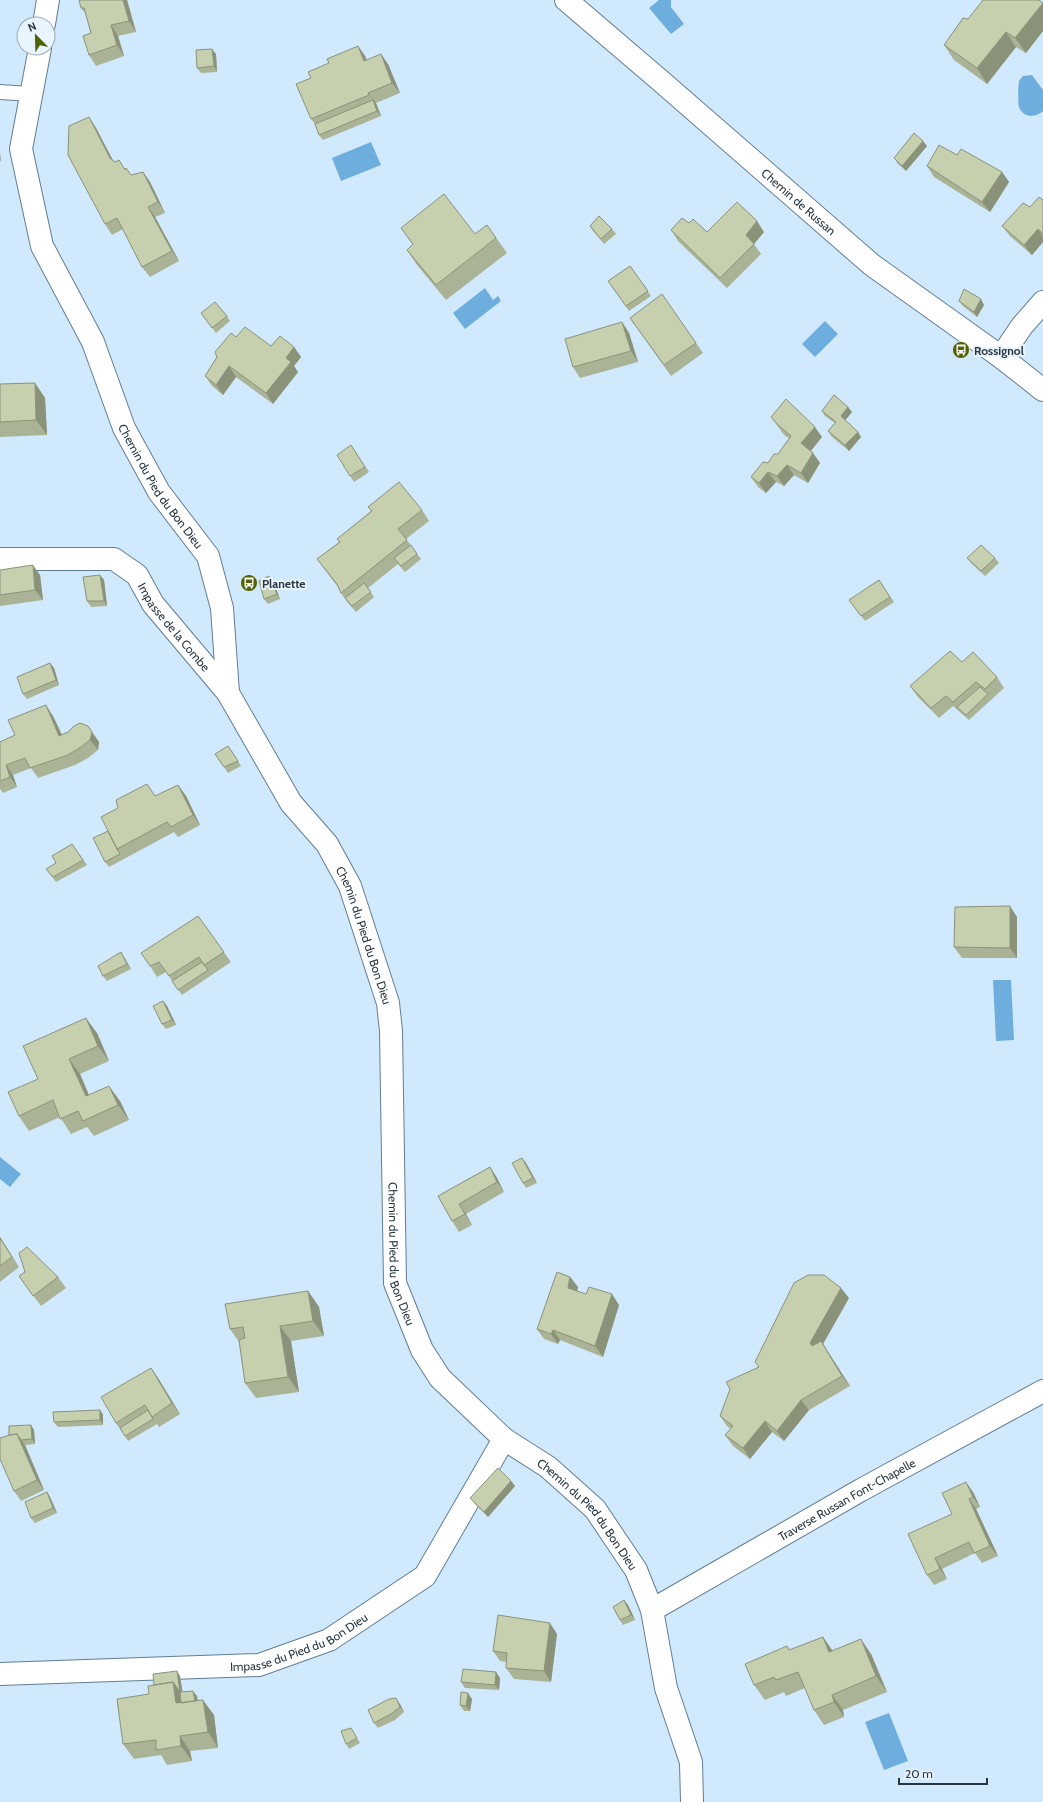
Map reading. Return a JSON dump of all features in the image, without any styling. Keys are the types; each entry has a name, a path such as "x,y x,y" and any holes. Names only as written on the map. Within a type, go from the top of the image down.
{"street":[{"path":"45,16 48,0"},
{"name":"Chemin de Russan","path":"566,0 872,265 1002,358 1043,390"},
{"name":"Chemin du Pied du Bon Dieu","path":"38,56 21,149 42,246 93,342 124,428 159,492 208,556 222,608 228,693 291,803 327,844 350,886 388,1003 391,1031 395,1283 422,1350 440,1378 504,1439 548,1467 595,1509 636,1570 652,1610 666,1688 690,1762 692,1802"},
{"path":"1002,358 1022,326 1043,302"},
{"name":"Impasse de la Combe","path":"0,559 114,559 137,575 153,604 228,693"},
{"name":"Traverse Russan Font-Chapelle","path":"652,1610 861,1490 1043,1391"},
{"name":"Impasse du Pied du Bon Dieu","path":"0,1674 260,1665 329,1640 425,1576 504,1439"}],"lane":[{"path":"0,92 31,94"}],"water":[{"path":"659,0 671,0 671,7 684,24 671,34 649,8"},
{"path":"1032,75 1043,90 1043,111 1037,115 1030,116 1023,113 1019,107 1018,86 1019,81 1023,76"},
{"path":"371,142 381,165 341,181 332,158"},
{"path":"485,288 493,300 498,296 501,301 465,329 453,313"},
{"path":"825,321 838,334 815,357 802,344"},
{"path":"993,980 1011,980 1014,1040 996,1041"},
{"path":"0,1157 21,1174 10,1187 0,1179"},
{"path":"889,1713 908,1761 884,1770 865,1722"}],"building":[{"path":"79,0 123,0 129,21 111,25 117,45 89,55 83,36 91,33 84,8 81,8"},
{"path":"983,0 1039,0 1043,3 1015,38 1006,32 977,68 944,45 963,18 968,19"},
{"path":"358,46 364,61 381,54 392,83 368,93 369,95 311,119 296,84 311,78 308,72 329,63 327,59"},
{"path":"212,49 214,66 197,68 196,50"},
{"path":"373,100 377,111 319,135 315,124"},
{"path":"89,117 110,158 115,162 119,160 125,170 126,168 131,175 143,172 158,202 148,207 172,251 142,267 117,218 105,224 68,155 69,126"},
{"path":"914,133 923,141 902,166 894,158"},
{"path":"939,145 957,155 961,149 1002,172 982,202 927,166"},
{"path":"444,194 475,234 487,225 496,238 436,285 407,250 413,244 401,228"},
{"path":"1039,197 1043,200 1043,234 1038,229 1024,245 1002,226 1023,203 1030,207"},
{"path":"737,202 757,221 746,235 754,244 720,278 671,230 682,218 689,223 693,219 707,232"},
{"path":"599,216 612,229 601,239 590,226"},
{"path":"630,266 648,291 626,306 608,281"},
{"path":"964,289 981,299 974,312 959,301"},
{"path":"662,294 696,343 664,365 630,318"},
{"path":"215,302 227,316 212,328 201,313"},
{"path":"622,322 631,351 573,367 565,339"},
{"path":"245,327 271,346 280,336 294,347 286,358 291,362 266,393 229,366 216,385 205,376 217,357 215,352 231,333 236,337"},
{"path":"35,383 36,420 0,422 0,384"},
{"path":"834,395 848,407 841,416 858,432 845,445 828,431 836,422 822,411"},
{"path":"786,399 815,427 801,443 813,453 801,473 787,465 777,476 768,472 759,483 751,477 763,462 768,463 774,454 778,454 791,436 771,417"},
{"path":"351,445 365,467 350,476 337,455"},
{"path":"399,482 422,510 398,529 407,540 341,593 337,584 317,559 340,542 337,539 372,511 368,507"},
{"path":"411,545 417,554 401,566 394,558"},
{"path":"981,545 995,558 981,571 967,558"},
{"path":"33,565 35,590 0,595 0,570"},
{"path":"100,575 104,601 87,601 83,577"},
{"path":"269,576 277,594 264,599 259,581"},
{"path":"879,580 890,597 861,616 849,600"},
{"path":"364,583 371,592 352,606 345,598"},
{"path":"950,651 962,662 973,652 997,677 985,689 976,682 953,702 946,696 931,708 910,686"},
{"path":"50,663 56,680 23,694 17,677"},
{"path":"980,687 988,694 966,715 957,707"},
{"path":"46,705 59,736 68,732 80,723 88,726 92,732 90,740 68,755 30,768 25,758 6,765 10,777 0,781 0,742 15,735 8,720"},
{"path":"228,746 238,761 224,767 215,754"},
{"path":"147,784 155,796 178,785 193,815 171,827 167,822 117,849 101,817 118,808 116,800"},
{"path":"108,831 120,854 105,862 93,838"},
{"path":"72,844 83,860 53,877 46,869 56,863 52,856"},
{"path":"1010,906 1010,948 954,947 955,907"},
{"path":"198,916 224,952 204,965 199,957 169,976 159,962 150,966 141,953"},
{"path":"121,952 127,964 103,976 98,966"},
{"path":"202,962 208,970 178,990 172,981"},
{"path":"163,1001 172,1020 162,1024 153,1006"},
{"path":"86,1018 98,1046 69,1059 86,1096 109,1086 118,1105 83,1121 78,1111 60,1119 53,1100 19,1116 8,1092 38,1079 23,1046"},
{"path":"522,1158 533,1178 523,1183 512,1163"},
{"path":"490,1167 497,1182 459,1204 465,1214 452,1221 438,1196"},
{"path":"0,1238 12,1257 0,1266"},
{"path":"27,1247 58,1277 33,1296 19,1276 25,1272 19,1253"},
{"path":"557,1272 570,1277 568,1288 586,1294 589,1287 612,1294 595,1346 553,1330 551,1334 537,1329"},
{"path":"808,1275 824,1275 841,1288 810,1343 812,1346 821,1341 842,1376 801,1400 777,1431 765,1421 743,1448 725,1435 733,1426 720,1416 730,1389 726,1382 759,1367 755,1362 794,1283"},
{"path":"308,1291 313,1321 280,1326 288,1377 245,1383 239,1340 245,1338 243,1327 230,1329 225,1304"},
{"path":"151,1368 172,1403 152,1417 145,1405 116,1423 101,1397"},
{"path":"100,1410 100,1420 54,1422 53,1412"},
{"path":"148,1410 153,1419 125,1436 120,1428"},
{"path":"31,1425 32,1439 21,1440 17,1434 9,1435 9,1426"},
{"path":"17,1434 37,1480 14,1491 0,1459 0,1438"},
{"path":"498,1468 511,1481 484,1512 470,1498"},
{"path":"966,1482 973,1497 969,1499 990,1546 974,1553 969,1542 935,1558 940,1569 927,1575 908,1534 952,1514 942,1493"},
{"path":"47,1492 53,1508 31,1518 25,1502"},
{"path":"624,1600 631,1615 620,1620 613,1607"},
{"path":"498,1615 550,1623 544,1671 506,1668 507,1653 493,1651"},
{"path":"823,1637 829,1652 861,1639 876,1676 832,1695 834,1702 814,1710 798,1672 776,1680 774,1677 754,1685 745,1664 787,1646 789,1650"},
{"path":"463,1669 496,1672 495,1685 461,1682"},
{"path":"177,1671 180,1692 173,1682 154,1685 153,1674"},
{"path":"173,1682 176,1703 203,1700 208,1732 180,1736 181,1746 156,1750 156,1740 123,1744 117,1699 149,1694 148,1686"},
{"path":"193,1691 195,1701 181,1703 180,1692"},
{"path":"461,1692 468,1693 466,1706 460,1705"},
{"path":"396,1698 400,1707 391,1714 374,1723 368,1710 389,1699"},
{"path":"351,1728 357,1738 346,1744 341,1731"}],"place":[{"name":"Rossignol","path":"961,350"},
{"name":"Planette","path":"249,583"}]}
